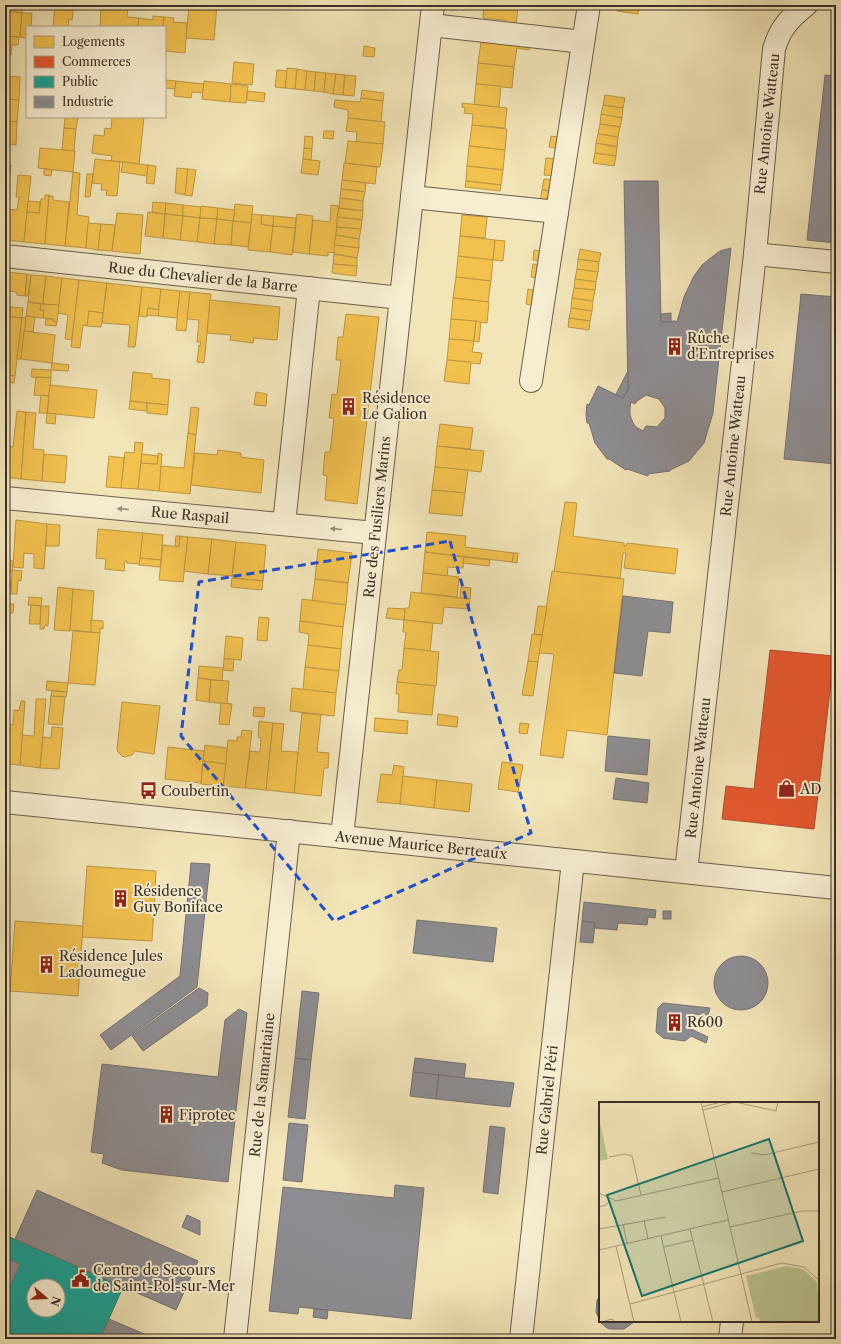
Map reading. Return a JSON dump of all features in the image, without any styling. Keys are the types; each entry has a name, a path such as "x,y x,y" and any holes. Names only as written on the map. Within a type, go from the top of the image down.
{"street":[{"path":"531,381 589,5"},
{"name":"Rue Antoine Watteau","path":"686,872 755,254 774,49 780,32 798,7"},
{"name":"Rue des Fusiliers Marins","path":"342,837 432,15 584,42"},
{"path":"412,197 557,212"},
{"path":"755,254 836,262"},
{"name":"Rue du Chevalier de la Barre","path":"5,256 401,298"},
{"path":"284,524 309,288"},
{"name":"Rue Raspail","path":"5,498 375,533"},
{"name":"Avenue Maurice Berteaux","path":"5,802 836,888"},
{"name":"Rue de la Samaritaine","path":"235,1339 289,831"},
{"name":"Rue Gabriel Péri","path":"521,1339 573,861"},
{"path":"730,1339 732,1322"}],"highlighted area":[{"path":"450,541 531,833 334,921 181,736 199,582"}],"building: Logements":[{"path":"5,5 22,5 22,13 5,11"},
{"path":"55,5 74,5 72,20 69,19 68,26 53,26"},
{"path":"101,5 128,6 127,17 139,18 138,26 100,26"},
{"path":"189,5 217,5 214,40 186,38"},
{"path":"484,5 518,5 516,27 506,26 506,20 483,18"},
{"path":"618,5 639,5 638,14 617,11"},
{"path":"5,11 22,13 20,37 5,36"},
{"path":"22,13 32,13 31,26 26,26 26,38 20,37"},
{"path":"153,16 164,17 163,26 138,26 139,18 153,20"},
{"path":"164,17 174,18 173,22 187,23 185,53 166,51 166,26 163,26"},
{"path":"5,36 19,37 18,45 12,45 11,55 5,54"},
{"path":"479,37 530,42 529,50 517,48 514,67 478,63 481,42 479,41"},
{"path":"364,46 375,48 374,57 363,56"},
{"path":"234,62 254,64 252,85 232,83"},
{"path":"478,63 514,67 512,88 476,84"},
{"path":"287,68 297,69 295,89 285,88"},
{"path":"297,69 307,71 305,90 295,89"},
{"path":"277,70 287,71 285,88 275,87"},
{"path":"307,71 316,72 314,91 305,90"},
{"path":"316,72 326,73 324,92 314,91"},
{"path":"326,73 336,74 333,94 324,92"},
{"path":"336,74 345,75 343,95 333,94"},
{"path":"345,75 356,76 354,96 343,95"},
{"path":"5,76 20,77 19,100 5,99"},
{"path":"166,80 176,81 175,89 166,88"},
{"path":"176,81 204,84 203,93 192,92 191,98 174,96"},
{"path":"204,81 231,84 230,102 202,99"},
{"path":"231,84 248,86 246,103 230,102"},
{"path":"476,84 501,86 499,107 474,105"},
{"path":"362,90 384,93 383,101 361,98"},
{"path":"247,91 265,93 264,102 247,100"},
{"path":"605,95 625,98 623,108 603,105"},
{"path":"361,98 383,101 381,122 348,118 348,110 334,107 335,100 360,102"},
{"path":"5,99 19,100 17,122 5,121"},
{"path":"462,103 507,108 505,128 472,125 473,114 464,113 465,108 462,107"},
{"path":"603,105 623,108 622,118 601,114"},
{"path":"601,114 622,118 620,127 600,124"},
{"path":"65,118 78,118 76,129 64,128"},
{"path":"112,118 144,118 139,164 111,161 112,156 92,153 94,135 104,136 105,128 111,129"},
{"path":"348,118 385,122 383,144 356,142 357,132 346,131"},
{"path":"5,121 17,122 16,145 5,144"},
{"path":"600,124 620,127 618,137 598,134"},
{"path":"472,125 507,129 505,150 469,146"},
{"path":"64,128 76,129 74,151 62,150"},
{"path":"324,131 334,131 333,139 323,138"},
{"path":"598,134 618,137 617,147 596,143"},
{"path":"305,136 313,137 312,149 304,148"},
{"path":"551,136 558,137 556,148 549,147"},
{"path":"348,141 383,144 380,167 345,163"},
{"path":"596,143 617,147 616,156 595,153"},
{"path":"469,146 505,150 503,170 467,166"},
{"path":"40,148 75,151 73,172 38,168"},
{"path":"304,148 312,149 311,160 303,159"},
{"path":"595,153 616,156 614,166 593,163"},
{"path":"546,158 557,159 554,176 544,175"},
{"path":"95,159 120,162 117,196 106,195 107,190 101,190 102,184 92,183"},
{"path":"303,159 320,161 318,175 301,173"},
{"path":"123,162 148,165 147,176 121,172"},
{"path":"344,163 377,167 375,184 342,180"},
{"path":"5,165 11,165 8,186 5,186"},
{"path":"148,165 156,166 154,184 146,183"},
{"path":"467,166 503,170 501,185 466,181"},
{"path":"177,168 188,169 185,195 175,193"},
{"path":"44,169 52,170 51,176 44,175"},
{"path":"188,169 196,170 192,196 185,195"},
{"path":"73,172 80,173 77,215 89,217 86,248 65,246"},
{"path":"87,174 93,174 90,197 85,197"},
{"path":"18,175 31,176 24,242 5,240 6,209 17,210 19,197 16,197"},
{"path":"544,179 554,180 552,191 542,190"},
{"path":"342,180 366,183 365,192 341,189"},
{"path":"466,181 501,185 500,191 465,187"},
{"path":"341,189 365,192 363,201 340,198"},
{"path":"542,190 552,191 551,195 543,201 540,201"},
{"path":"45,195 49,195 45,244 24,242 27,212 39,213 41,199 45,199"},
{"path":"49,196 53,196 53,200 69,202 65,246 45,244"},
{"path":"340,198 363,201 363,211 339,208"},
{"path":"28,201 40,202 39,213 27,212"},
{"path":"153,202 166,203 165,214 152,212"},
{"path":"166,203 183,205 183,216 165,214"},
{"path":"235,204 253,206 251,223 233,221"},
{"path":"183,205 201,207 200,218 183,216"},
{"path":"331,205 339,206 334,253 328,252 328,256 309,254 313,220 330,222"},
{"path":"201,206 218,208 217,219 200,218"},
{"path":"218,208 235,210 233,221 217,219"},
{"path":"339,208 363,211 362,220 337,217"},
{"path":"148,212 165,214 163,238 145,236"},
{"path":"117,213 143,215 140,254 112,251"},
{"path":"165,214 183,216 180,240 163,238"},
{"path":"252,214 262,215 261,224 273,226 270,252 248,250"},
{"path":"297,214 313,216 309,254 293,252"},
{"path":"262,215 274,216 273,226 261,224"},
{"path":"462,215 487,217 485,238 460,236"},
{"path":"183,216 200,218 197,242 180,240"},
{"path":"274,216 296,218 295,228 273,226"},
{"path":"337,217 362,220 361,229 337,227"},
{"path":"200,218 217,219 214,244 197,242"},
{"path":"217,219 233,221 231,245 214,244"},
{"path":"233,221 251,223 248,247 231,245"},
{"path":"88,223 101,224 98,250 86,248"},
{"path":"101,224 115,225 112,251 98,250"},
{"path":"273,226 295,228 292,255 270,252"},
{"path":"337,227 361,229 359,239 336,235"},
{"path":"336,235 359,239 359,248 334,245"},
{"path":"460,236 495,240 493,260 458,256"},
{"path":"495,240 505,241 503,261 493,260"},
{"path":"334,245 359,248 357,258 334,254"},
{"path":"580,249 601,253 599,262 578,259"},
{"path":"534,250 541,251 540,261 533,260"},
{"path":"334,254 357,258 357,266 333,264"},
{"path":"458,256 493,260 491,281 456,277"},
{"path":"578,259 599,262 598,272 577,269"},
{"path":"333,264 357,266 356,276 332,273"},
{"path":"533,264 541,265 539,278 531,277"},
{"path":"577,269 598,272 596,282 575,279"},
{"path":"5,272 27,274 25,296 17,295 17,292 9,291 7,310 10,311 11,307 23,308 22,318 5,316"},
{"path":"27,274 31,275 28,296 25,296"},
{"path":"31,275 46,276 43,303 41,304 28,302"},
{"path":"46,276 62,278 59,305 41,304 43,303"},
{"path":"456,277 491,281 488,302 453,298"},
{"path":"62,278 79,280 72,340 65,339 68,315 58,313"},
{"path":"575,279 596,282 595,290 574,288"},
{"path":"79,280 107,283 103,313 89,311 87,326 83,325 80,348 71,347"},
{"path":"107,283 142,287 135,347 128,347 130,325 102,323"},
{"path":"142,287 161,289 159,310 148,308 147,317 139,316"},
{"path":"574,288 595,290 593,301 572,298"},
{"path":"161,289 180,291 177,318 158,316"},
{"path":"528,289 537,291 534,306 526,304"},
{"path":"180,291 190,292 186,331 176,330"},
{"path":"190,292 211,294 204,363 197,362 199,345 200,346 201,342 197,342 199,320 187,319"},
{"path":"453,298 489,302 487,323 451,319"},
{"path":"572,298 593,301 592,311 571,308"},
{"path":"210,300 280,307 277,340 254,338 253,343 230,340 231,335 207,333"},
{"path":"28,302 41,304 40,310 44,310 43,318 26,316"},
{"path":"41,304 59,305 57,322 53,321 53,319 43,318 44,310 40,310"},
{"path":"148,308 159,310 158,316 147,315"},
{"path":"571,308 592,311 590,321 569,318"},
{"path":"89,311 103,313 101,327 87,326"},
{"name":"Résidence Le Galion","path":"346,314 379,317 357,504 325,500 327,476 323,475 325,452 330,452 334,418 329,418 332,394 337,395 341,360 336,360 338,337 343,337"},
{"path":"5,316 22,318 15,376 5,375"},
{"path":"26,316 35,317 33,332 24,331"},
{"path":"22,318 26,318 21,359 17,359"},
{"path":"569,318 590,321 589,330 568,327"},
{"path":"46,319 53,319 53,321 57,322 56,326 45,325"},
{"path":"451,319 476,321 474,341 449,339"},
{"path":"476,321 481,322 479,342 474,341"},
{"path":"24,331 55,335 52,363 21,359"},
{"path":"449,339 474,341 472,352 482,353 480,364 447,360"},
{"path":"447,360 471,362 469,384 444,381"},
{"path":"52,363 69,365 68,371 51,370"},
{"path":"32,369 51,370 51,378 31,377"},
{"path":"133,372 152,374 152,378 170,380 168,405 130,401"},
{"path":"5,375 15,376 14,383 5,382"},
{"path":"36,377 51,378 49,396 34,395"},
{"path":"50,385 97,390 94,418 47,413"},
{"path":"256,392 267,394 266,406 254,405"},
{"path":"41,395 49,396 47,413 39,413"},
{"path":"130,401 147,403 147,411 129,409"},
{"path":"147,403 168,405 167,415 147,413"},
{"path":"191,407 199,408 196,435 188,433"},
{"path":"17,411 26,412 21,479 5,477 5,446 13,447"},
{"path":"26,412 36,413 33,449 44,450 42,481 21,479"},
{"path":"47,413 56,414 55,424 46,423"},
{"path":"440,424 473,428 470,449 437,446"},
{"path":"188,433 196,435 190,494 159,491 161,466 184,468"},
{"path":"135,442 143,443 138,489 121,488 125,452 134,453"},
{"path":"437,446 484,451 481,472 435,467"},
{"path":"218,450 241,453 241,457 264,460 261,493 191,485 195,453 217,455"},
{"path":"158,453 162,454 159,491 138,489 141,463 157,464"},
{"path":"44,454 67,456 65,483 42,481"},
{"path":"142,454 158,456 157,464 141,463"},
{"path":"109,456 124,458 121,488 106,487"},
{"path":"435,467 468,470 465,493 432,490"},
{"path":"432,490 465,493 462,516 429,513"},
{"path":"565,502 577,503 573,536 624,543 624,546 626,546 627,543 678,549 675,574 624,568 626,553 623,553 620,578 554,572"},
{"path":"16,520 47,524 44,569 34,568 34,554 24,553 23,568 13,567"},
{"path":"47,524 60,525 59,546 46,546"},
{"path":"98,529 143,533 140,564 127,563 127,561 125,561 124,571 105,569 106,559 96,558"},
{"path":"427,532 466,536 465,547 514,553 512,562 425,552"},
{"path":"143,533 163,535 161,560 140,558"},
{"path":"176,536 180,536 179,547 175,546"},
{"path":"180,536 188,537 183,582 159,580 163,545 179,547"},
{"path":"188,537 212,539 208,574 184,571"},
{"path":"212,539 236,542 232,576 208,574"},
{"path":"236,542 266,545 263,581 232,578"},
{"path":"318,549 352,553 348,583 315,579"},
{"path":"425,552 464,557 463,568 448,567 447,576 423,573"},
{"path":"514,553 518,553 517,563 512,562"},
{"path":"464,557 490,560 489,566 463,563"},
{"path":"140,558 161,560 160,567 139,565"},
{"path":"5,560 13,561 12,572 5,572"},
{"path":"12,570 22,571 21,581 18,580 17,594 11,594"},
{"path":"552,571 624,579 607,735 567,730 563,758 540,755 554,654 539,653"},
{"path":"423,573 459,577 457,597 421,593"},
{"path":"232,578 263,581 262,590 231,587"},
{"path":"315,579 348,583 346,605 312,601"},
{"path":"5,581 11,581 11,588 5,587"},
{"path":"58,587 73,589 70,631 54,630"},
{"path":"461,587 471,588 470,599 460,598"},
{"path":"73,589 94,591 91,632 70,630"},
{"path":"411,592 470,599 469,609 444,607 442,624 404,620 405,608 409,608"},
{"path":"29,597 42,598 41,606 28,605"},
{"path":"302,599 346,605 343,627 300,621"},
{"path":"5,601 10,602 10,604 14,604 13,613 5,613"},
{"path":"31,605 41,606 40,624 29,624"},
{"path":"41,606 49,606 48,626 45,625 44,629 40,629"},
{"path":"538,606 547,607 542,635 534,634"},
{"path":"388,608 405,609 404,620 386,618"},
{"path":"259,617 269,618 267,641 257,640"},
{"path":"91,620 103,621 103,629 100,628 100,633 91,632"},
{"path":"404,620 433,623 430,651 404,648 406,632 403,632"},
{"path":"300,621 343,627 341,649 308,645 309,634 299,632"},
{"path":"73,631 100,633 95,685 68,683"},
{"path":"532,634 542,635 538,662 528,661"},
{"path":"226,636 243,638 241,660 224,659"},
{"path":"308,645 341,649 339,671 305,667"},
{"path":"404,648 439,652 436,686 397,682 399,670 402,670"},
{"path":"224,659 234,659 233,671 223,670"},
{"path":"528,661 538,662 533,696 522,695"},
{"path":"199,666 223,668 222,681 198,678"},
{"path":"305,667 339,671 336,693 303,690"},
{"path":"198,678 211,680 209,702 196,700"},
{"path":"211,680 229,681 227,704 209,702"},
{"path":"47,681 68,683 67,692 46,690"},
{"path":"397,682 435,686 432,715 398,712 399,694 396,694"},
{"path":"292,688 336,693 334,716 290,711"},
{"path":"52,691 67,692 66,697 51,696"},
{"path":"51,696 65,697 62,725 48,724"},
{"path":"36,699 46,699 40,768 20,765 22,735 34,736"},
{"path":"21,701 25,701 20,765 5,764 5,724 13,725 14,710 19,711"},
{"path":"122,702 160,706 154,754 135,751 132,755 125,757 118,752 117,749"},
{"path":"221,703 232,704 229,725 219,724"},
{"path":"254,707 265,708 264,717 253,716"},
{"path":"302,713 321,715 317,752 329,753 328,768 324,768 321,796 294,793"},
{"path":"438,714 458,717 457,727 437,725"},
{"path":"375,718 408,721 407,734 374,731"},
{"path":"259,721 273,723 266,790 245,788 250,751 260,752 261,738 258,737"},
{"path":"273,723 284,724 281,751 298,752 294,793 266,790"},
{"path":"520,723 529,724 527,734 519,733"},
{"path":"52,727 63,728 59,769 40,768 43,737 51,738"},
{"path":"242,730 252,731 245,788 223,786 228,740 237,741 237,737 241,737"},
{"path":"205,745 227,748 226,764 203,761"},
{"path":"168,747 204,751 201,783 165,779"},
{"path":"203,761 226,764 223,786 201,784"},
{"path":"502,762 523,765 518,792 498,789"},
{"path":"394,765 404,767 400,804 377,802 381,774 392,775"},
{"path":"403,776 437,780 434,808 400,804"},
{"path":"437,780 472,784 469,812 434,808"},
{"name":"Résidence Guy Boniface","path":"87,866 156,871 152,941 82,937"},
{"name":"Résidence Jules Ladoumegue","path":"15,921 83,926 78,996 10,991"}],"building: Commerces":[{"path":"770,650 834,656 814,829 722,819 726,786 754,789"}],"building: Public":[{"path":"5,1235 123,1287 100,1339 18,1339 5,1333 5,1298 20,1264 5,1258"}],"building: Industrie":[{"path":"825,75 836,76 836,243 807,240"},
{"name":"Rûche d'Entreprises","path":"624,181 658,181 661,322 677,322 684,297 694,276 702,265 720,251 731,248 713,413 704,443 689,461 670,471 648,474 648,476 627,469 626,470 607,459 595,443 589,423 587,423 587,404 589,405 598,386 623,398 628,390","holes":["646,395 659,399 665,408 665,418 657,427 646,426 643,431 636,427 630,415 631,402 635,404"]},
{"path":"801,294 836,297 836,464 784,459"},
{"path":"671,313 671,322 661,322 661,314"},
{"path":"628,371 628,390 623,398 616,394"},
{"path":"623,596 673,602 670,633 648,631 642,676 614,673"},
{"path":"608,736 650,740 647,775 605,771"},
{"path":"616,778 649,783 647,803 613,799"},
{"path":"191,863 210,864 197,987 111,1050 100,1035 180,976"},
{"path":"584,902 656,910 655,918 648,917 647,925 618,923 617,930 594,928 595,923 582,921"},
{"path":"663,911 671,911 671,919 663,919"},
{"path":"417,920 497,928 493,962 413,953"},
{"path":"582,921 595,923 593,943 580,942"},
{"path":"741,956 751,958 760,964 766,973 768,983 766,993 760,1002 751,1008 741,1010 731,1008 722,1002 716,993 714,983 716,973 722,964 731,958"},
{"path":"199,988 208,993 207,1006 143,1051 132,1036"},
{"path":"302,991 319,993 311,1060 295,1058"},
{"name":"R600","path":"663,1003 710,1008 708,1015 693,1014 691,1029 708,1037 706,1043 691,1036 685,1041 663,1038 656,1032 658,1008"},
{"name":"Fiprotec","path":"239,1009 247,1013 228,1182 122,1170 102,1163 104,1154 91,1152 102,1064 218,1077 225,1020"},
{"path":"295,1058 311,1060 305,1119 288,1117"},
{"path":"415,1058 466,1064 464,1078 413,1072"},
{"path":"413,1072 439,1075 436,1099 410,1096"},
{"path":"439,1075 514,1083 510,1107 436,1099"},
{"path":"289,1123 308,1125 302,1182 283,1180"},
{"path":"490,1126 505,1128 498,1194 483,1192"},
{"path":"395,1185 424,1188 411,1319 299,1307 298,1314 269,1311 283,1187 394,1198"},
{"path":"37,1190 198,1261 176,1310 15,1239"},
{"path":"187,1215 200,1221 200,1235 182,1227"},
{"path":"5,1258 20,1264 5,1298"},
{"path":"599,1297 599,1319 596,1312 597,1300"},
{"path":"314,1309 328,1310 327,1319 313,1317"},
{"path":"109,1319 156,1339 100,1339"},
{"path":"634,1322 624,1329 607,1328 601,1323"}],"place":[{"name":"Rûche d'Entreprises","path":"674,346"},
{"name":"Résidence Le Galion","path":"349,406"},
{"name":"AD","path":"787,789"},
{"name":"Coubertin","path":"148,791"},
{"name":"Résidence Guy Boniface","path":"120,899"},
{"name":"Résidence Jules Ladoumegue","path":"46,964"},
{"name":"R600","path":"674,1022"},
{"name":"Fiprotec","path":"166,1115"},
{"name":"Centre de Secours de Saint-Pol-sur-Mer","path":"80,1278"}]}
